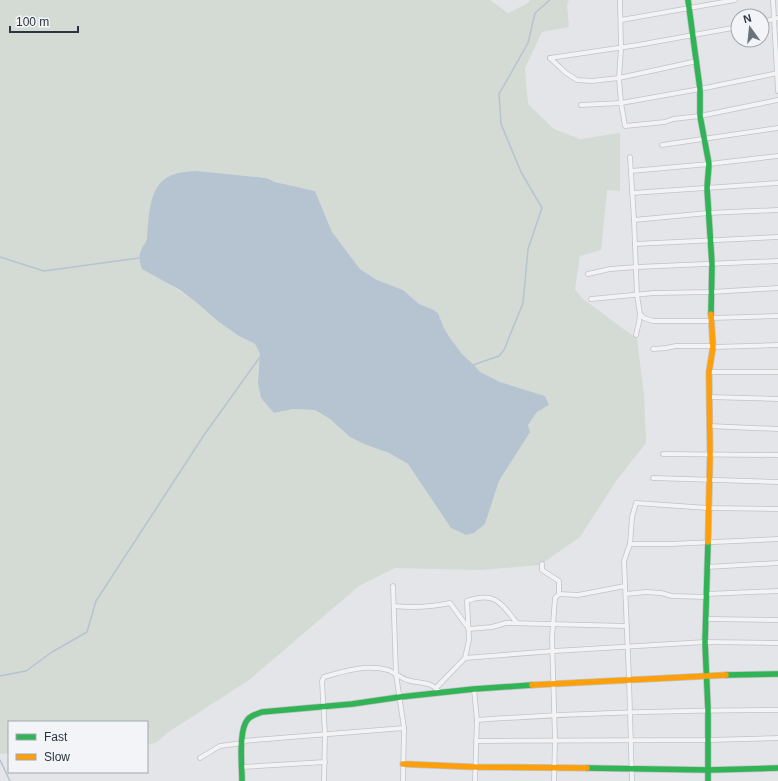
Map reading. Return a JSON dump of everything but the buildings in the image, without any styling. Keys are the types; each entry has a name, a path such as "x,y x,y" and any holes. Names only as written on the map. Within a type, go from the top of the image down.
{"street":[{"path":"620,0 621,48 618,78 625,126 665,122 673,119 700,116 778,100"},
{"path":"688,0 700,89 700,116 709,164 707,188 712,264 712,346 709,372 710,455 705,642 708,710 708,781"},
{"path":"621,20 736,0"},
{"path":"773,0 776,19 778,91"},
{"path":"697,61 618,78 592,81 576,80 566,74 550,58 621,48 730,29"},
{"path":"581,105 621,103 777,73"},
{"path":"662,145 778,128"},
{"path":"631,171 778,156"},
{"path":"630,157 637,267 637,295 640,314 636,335"},
{"path":"632,193 778,183"},
{"path":"634,220 708,213 778,210"},
{"path":"635,244 778,237"},
{"path":"588,274 610,269 637,267 778,261"},
{"path":"591,299 654,293 712,292 778,288"},
{"path":"640,314 644,318 653,321 711,320 778,316"},
{"path":"652,349 676,346 778,345"},
{"path":"709,372 778,372"},
{"path":"709,397 778,399"},
{"path":"709,426 778,429"},
{"path":"663,454 778,455"},
{"path":"653,478 709,481 778,482"},
{"path":"632,781 624,561 630,544 632,517 636,503 708,508 778,509"},
{"path":"630,544 670,544 707,541 778,539"},
{"path":"707,567 778,563"},
{"path":"542,564 542,570 559,581 559,594 555,598 552,638 554,651 554,781"},
{"path":"393,586 396,674 404,728 403,781"},
{"path":"559,594 578,595 625,586"},
{"path":"626,594 646,592 661,593 672,596 706,596 778,591"},
{"path":"436,688 464,658 469,640 467,601 478,597 487,596 500,602 517,623"},
{"path":"394,606 423,607 450,603 469,629"},
{"path":"706,619 778,620"},
{"path":"469,629 492,627 506,623 627,626"},
{"path":"464,658 705,642 778,643"},
{"path":"324,781 325,734 322,680 324,677 367,668 388,670 408,680 426,683 436,688 440,693"},
{"path":"242,781 243,732 246,722 254,715 262,712 352,704 474,689 707,675 778,674"},
{"path":"474,689 477,720 475,781"},
{"path":"477,720 630,712 778,710"},
{"path":"200,758 220,746 243,742 404,728"},
{"path":"476,741 708,740 778,738"},
{"path":"242,767 325,762"},
{"path":"403,764 475,767 709,770 778,768"}],"shaded area":[{"path":"0,0 490,0 508,13 528,3 530,0 569,0 567,5 569,27 542,32 525,68 528,104 554,129 580,139 620,133 620,191 607,190 601,250 580,256 575,289 582,298 637,339 644,395 646,443 616,481 580,537 540,565 480,570 395,568 359,586 249,680 167,733 157,742 148,745 148,721 8,721 8,753 0,754","holes":["197,171 266,178 275,182 315,191 332,232 360,269 377,280 403,290 419,304 438,313 450,338 462,354 480,372 500,382 545,396 549,405 537,412 528,425 529,432 499,481 485,524 474,533 466,535 451,528 408,464 389,453 350,437 330,419 315,410 293,409 274,413 260,363 260,354 255,344 239,336 197,303 165,281 140,251 147,240 173,174"]}],"water":[{"path":"197,171 266,178 275,182 315,191 332,232 360,269 377,280 403,290 419,304 438,313 450,338 462,354 480,372 500,382 545,396 549,405 537,412 528,425 530,432 499,481 485,524 474,533 466,535 451,528 408,464 389,453 350,437 330,419 315,410 293,409 274,413 261,398 258,383 260,354 255,344 239,336 219,322 180,290 142,269 140,255 141,249 147,240 149,211 154,193 164,179 178,173"}],"waterway":[{"path":"473,365 499,356 504,350 523,303 528,249 542,208 521,172 501,124 499,94 528,43 535,13 550,0"},
{"path":"0,257 44,271 139,258"},
{"path":"0,676 26,671 52,652 87,632 96,601 204,435 260,357"},
{"path":"0,760 10,781"}],"traffic: fast":[{"path":"688,0 700,89 700,116 709,164 707,188 712,264 711,314"},
{"path":"708,542 705,642 708,710 708,781"},
{"path":"726,675 778,674"},
{"path":"242,781 241,748 245,724 248,719 262,712 352,704 474,689 532,685"},
{"path":"587,768 709,770 778,768"}],"traffic: slow":[{"path":"708,542 710,455 709,372 713,347 711,314"},
{"path":"532,685 726,675"},
{"path":"403,764 475,767 587,768"}]}
